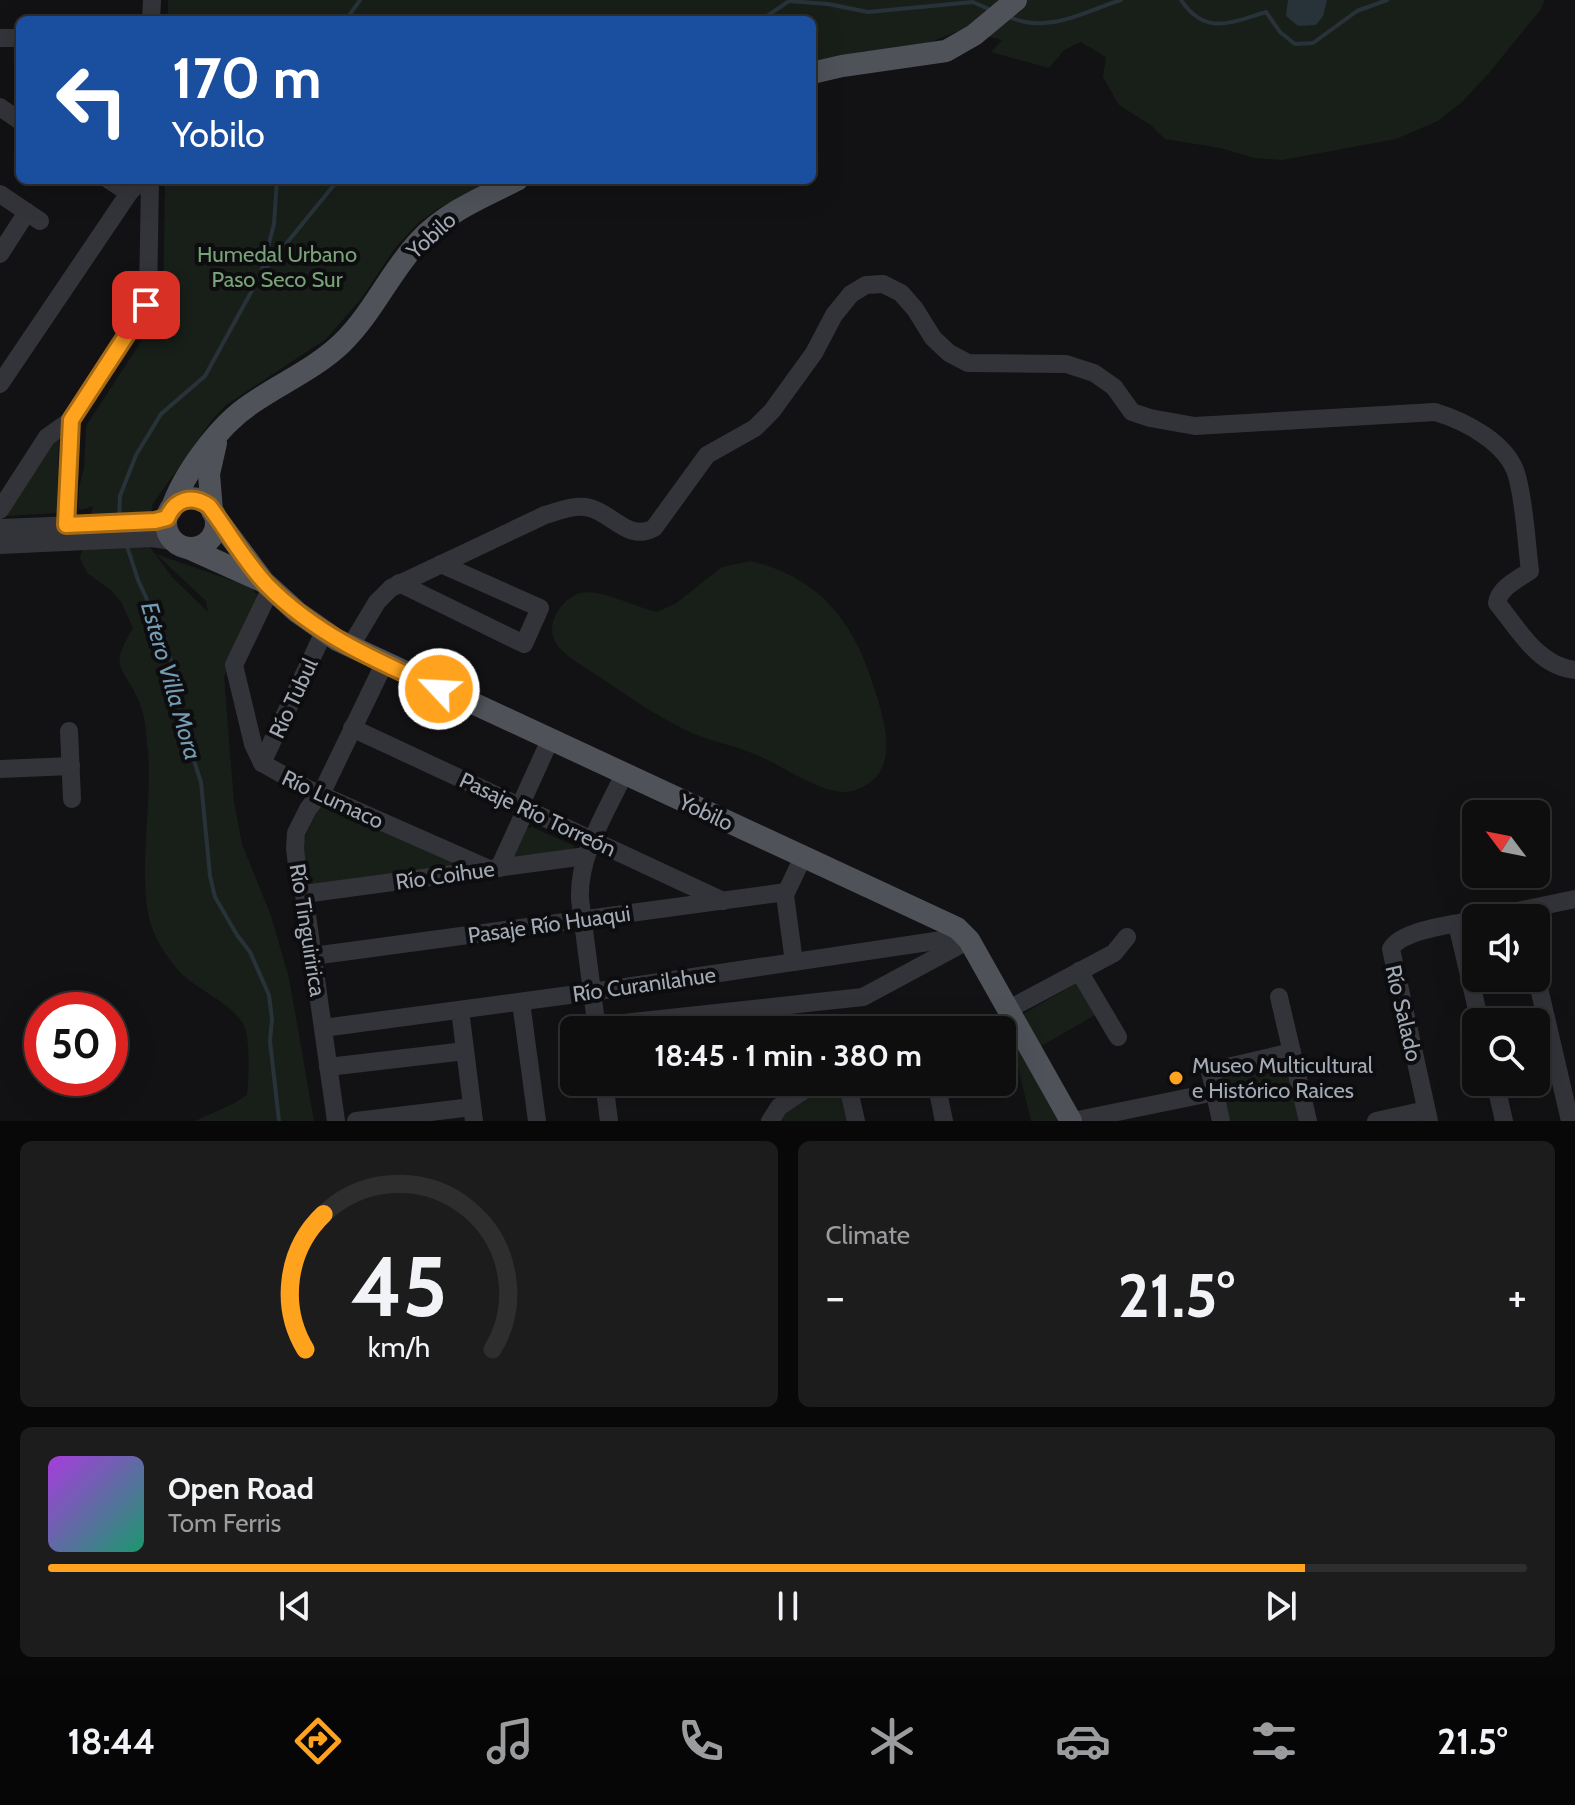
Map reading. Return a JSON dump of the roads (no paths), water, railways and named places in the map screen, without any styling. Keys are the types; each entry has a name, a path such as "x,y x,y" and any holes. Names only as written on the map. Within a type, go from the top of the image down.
{"main road":[{"path":"816,72 938,53 966,41 1016,0"},
{"name":"Yobilo","path":"509,184 459,209 437,224 410,251 343,342 320,362 243,409 219,434 186,478 167,529 268,585 324,632 350,647 966,936"},
{"path":"214,514 204,502 192,499 180,501 167,529 200,546 210,539 215,528 214,514 209,474 219,434"},
{"name":"Yobilo","path":"214,514 268,585"},
{"path":"966,936 1012,1016"},
{"path":"1016,1022 1072,1121"}],"street":[{"path":"0,510 47,437 71,420 146,305 149,290 150,184"},
{"path":"0,384 136,187"},
{"path":"0,194 34,216 0,254"},
{"path":"350,647 377,602 399,583 545,515 565,508 589,508 632,532 646,532 654,528 707,455 755,428 772,411 799,376 834,315 851,294 866,285 883,284 901,293 933,338 949,353 968,363 1066,364 1094,373 1114,387 1132,412 1150,418 1195,426 1435,412 1472,425 1489,438 1517,474 1530,571 1503,591 1497,603 1543,658 1556,667 1575,670"},
{"path":"71,420 74,533"},
{"path":"0,528 74,533 167,529"},
{"path":"0,545 74,533"},
{"path":"399,583 524,644 540,608 441,564"},
{"name":"Río Lumaco","path":"268,585 234,665 253,744 262,763 320,794 494,869"},
{"name":"Río Tubul","path":"262,763 324,632"},
{"name":"Río Tinguiririca","path":"336,1121 304,894 299,884 295,838 384,664"},
{"name":"Pasaje Río Torreón","path":"352,728 523,808 590,848 723,901"},
{"path":"69,731 72,799"},
{"path":"494,869 550,740"},
{"path":"0,769 71,766"},
{"path":"595,1016 579,887 590,848 624,774"},
{"name":"Río Coihue","path":"304,894 494,869 590,848"},
{"path":"794,962 785,907 786,892 803,857"},
{"name":"Pasaje Río Huaqui","path":"313,956 786,892"},
{"path":"1550,906 1575,899"},
{"name":"Río Salado","path":"1427,1116 1391,949 1405,936 1462,923"},
{"path":"1457,924 1477,1008"},
{"path":"700,1016 863,997 966,936"},
{"name":"Río Curanilahue","path":"323,1028 592,992 966,936"},
{"path":"1014,1016 1079,971 1114,953 1127,937"},
{"path":"1079,971 1118,1037"},
{"path":"1540,992 1570,1121"},
{"path":"1279,997 1308,1121"},
{"path":"521,1002 537,1121"},
{"path":"356,1121 473,1114 460,1010"},
{"path":"328,1067 465,1051"},
{"path":"1221,1121 1210,1071 1292,1052"},
{"path":"1072,1121 1215,1092"},
{"path":"606,1096 609,1121"},
{"path":"766,1120 795,1096"},
{"path":"850,1096 856,1121"},
{"path":"939,1096 944,1121"},
{"path":"1498,1096 1504,1121"},
{"path":"1376,1121 1427,1116"}],"waterway":[{"name":"Estero Villa Mora","path":"349,16 360,0"},
{"path":"1009,17 1024,22 1052,22 1121,0"},
{"path":"1181,0 1199,19 1209,23 1230,23 1266,12 1280,32 1295,44 1313,43 1357,11 1387,0"},
{"path":"767,16 789,1 828,4 868,12 973,2 993,11"},
{"name":"Estero Villa Mora","path":"119,519 120,496 136,455 161,414 205,376 261,274 274,224 277,184"},
{"path":"264,271 335,184"},
{"name":"Estero Villa Mora","path":"126,543 138,580 165,639 171,662 180,718 201,782 210,876 215,897 250,952 269,995 272,1019 270,1041 279,1121"}],"place":[{"name":"Museo Multicultural e Histórico Raices","path":"1176,1078"}],"park label":[{"name":"Humedal Urbano Paso Seco Sur","path":"277,266"}]}
